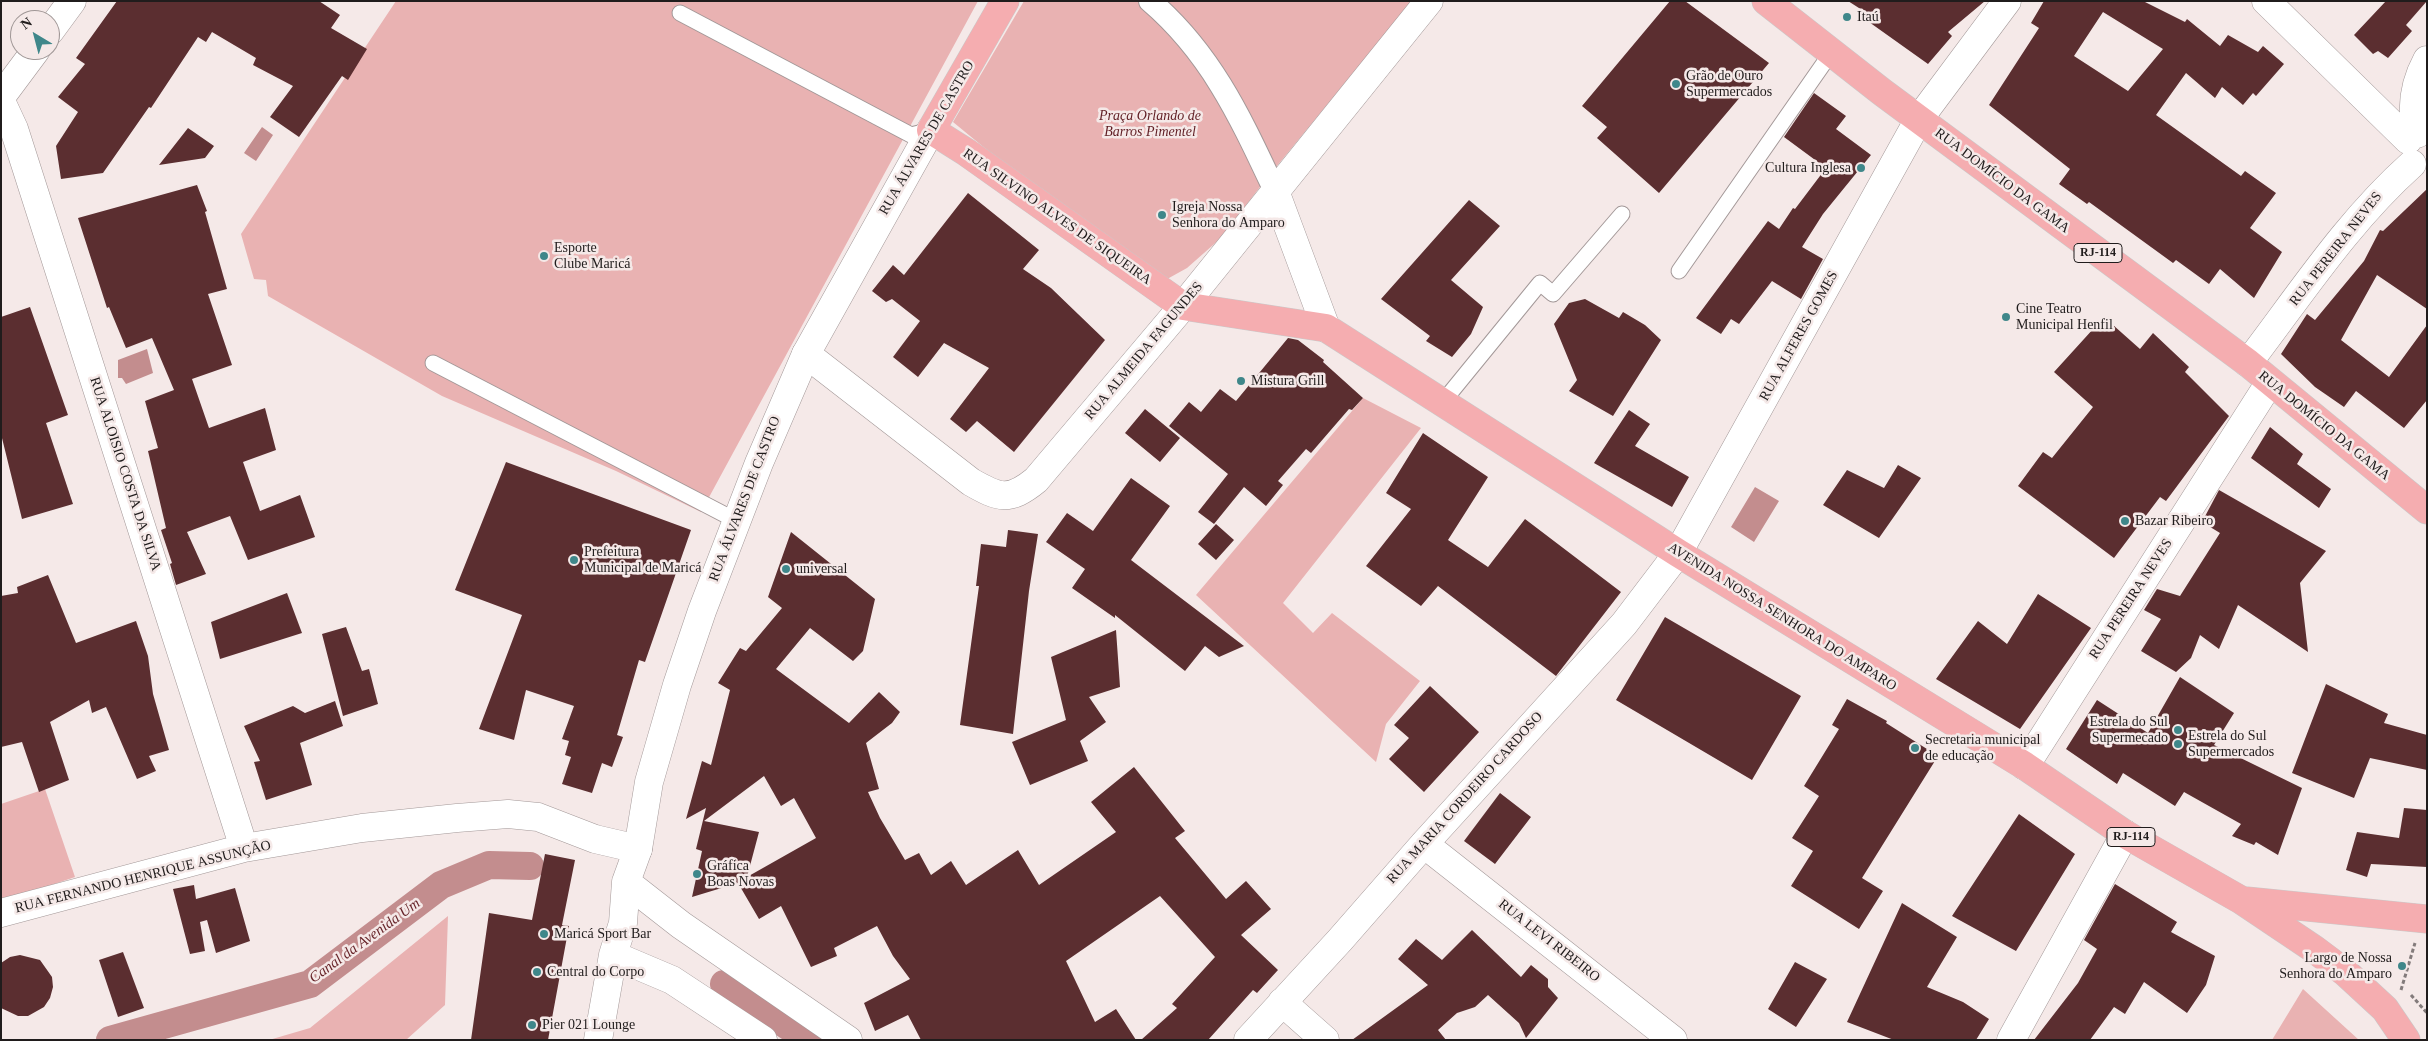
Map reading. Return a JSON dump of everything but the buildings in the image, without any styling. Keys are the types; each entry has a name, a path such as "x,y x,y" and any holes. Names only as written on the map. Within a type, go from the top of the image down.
{"main road":[{"name":"RUA ÁLVARES DE CASTRO","path":"931,130 1005,1"},
{"name":"RUA DOMÍCIO DA GAMA","path":"1766,1 1831,53 2248,363 2427,510"},
{"name":"RUA SILVINO ALVES DE SIQUEIRA","path":"931,130 966,152 1183,306"},
{"name":"AVENIDA NOSSA SENHORA DO AMPARO","path":"1183,306 1326,328 1678,553 2025,766 2125,834 2241,900 2346,973 2385,1009 2406,1040"},
{"name":"AVENIDA NOSSA SENHORA DO AMPARO","path":"2241,900 2427,919"}],"street":[{"path":"60,17 72,1"},
{"path":"1150,1 1195,47 1228,94 1275,191 1326,328"},
{"name":"RUA ALMEIDA FAGUNDES","path":"806,354 971,482 990,493 1010,496 1022,491 1036,480 1183,306 1429,1"},
{"name":"RUA ALFERES GOMES","path":"1678,553 1919,119 2007,1"},
{"path":"2266,1 2418,148"},
{"path":"1,97 29,60"},
{"path":"2418,148 2412,110 2414,96 2427,60"},
{"name":"RUA ALOISIO COSTA DA SILVA","path":"1,101 14,130 244,848"},
{"name":"RUA ÁLVARES DE CASTRO","path":"598,1040 613,955 623,923 626,882 638,849 649,782 677,685 702,611 781,408 806,354 931,130"},
{"name":"RUA PEREIRA NEVES","path":"2248,363 2357,219 2418,148"},
{"name":"RUA PEREIRA NEVES","path":"2025,766 2270,382"},
{"name":"RUA MARIA CORDEIRO CARDOSO","path":"1248,1040 1624,624 1678,553"},
{"name":"RUA FERNANDO HENRIQUE ASSUNÇÃO","path":"1,913 244,848 362,828 508,814 538,817 594,839 638,849"},
{"path":"2011,1040 2125,834"},
{"name":"RUA LEVI RIBEIRO","path":"1424,844 1673,1040"},
{"path":"626,882 681,925 848,1040"},
{"path":"613,955 653,974 672,980 763,1040"},
{"path":"1282,1002 1325,1040"}],"lane":[{"path":"680,13 911,135 931,130"},
{"path":"1679,271 1831,53"},
{"path":"1442,403 1540,283 1552,294 1622,214"},
{"path":"434,363 737,521"}],"path":[{"path":"2403,988 2415,944"},
{"path":"2410,994 2427,1013"}],"green space":[{"name":"Esporte Clube Maricá","path":"396,1 978,1 701,512 616,471 442,396 268,296 266,280 254,279 241,234"},
{"name":"Praça Orlando de Barros Pimentel","path":"1024,1 1412,1 1263,183 1221,238 1187,268 1169,278 1150,284 953,122"},
{"path":"1363,398 1421,428 1283,603 1313,633 1332,613 1420,681 1386,724 1376,762 1196,595"},
{"path":"45,789 75,877 1,902 1,804"},
{"path":"448,916 445,1005 406,1040 269,1040 310,1028"},
{"path":"2303,989 2359,1040 2272,1040"}],"shaded area":[{"path":"262,127 273,135 256,161 244,153"},
{"path":"147,349 153,373 126,384 122,378 118,378 118,360"},
{"path":"1755,487 1779,501 1754,542 1731,527"}],"waterway":[{"name":"Canal da Avenida Um","path":"110,1040 310,984 441,885 489,865 530,866"},
{"name":"Canal da Avenida Um","path":"724,984 809,1040"}],"place":[{"name":"Itaú","path":"1847,17"},
{"name":"Grão de Ouro Supermercados","path":"1676,84"},
{"name":"Cultura Inglesa","path":"1861,168"},
{"name":"Igreja Nossa Senhora do Amparo","path":"1162,215"},
{"name":"Esporte Clube Maricá","path":"544,256"},
{"name":"Cine Teatro Municipal Henfil","path":"2006,317"},
{"name":"Mistura Grill","path":"1241,381"},
{"name":"Bazar Ribeiro","path":"2125,521"},
{"name":"Prefeitura Municipal de Maricá","path":"574,560"},
{"name":"universal","path":"786,569"},
{"name":"Estrela do Sul Supermecado","path":"2178,730"},
{"name":"Estrela do Sul Supermercados","path":"2178,744"},
{"name":"Secretaria municipal de educação","path":"1915,748"},
{"name":"Gráfica Boas Novas","path":"697,874"},
{"name":"Maricá Sport Bar","path":"544,934"},
{"name":"Largo de Nossa Senhora do Amparo","path":"2402,966"},
{"name":"Central do Corpo","path":"537,972"},
{"name":"Pier 021 Lounge","path":"532,1025"}]}
